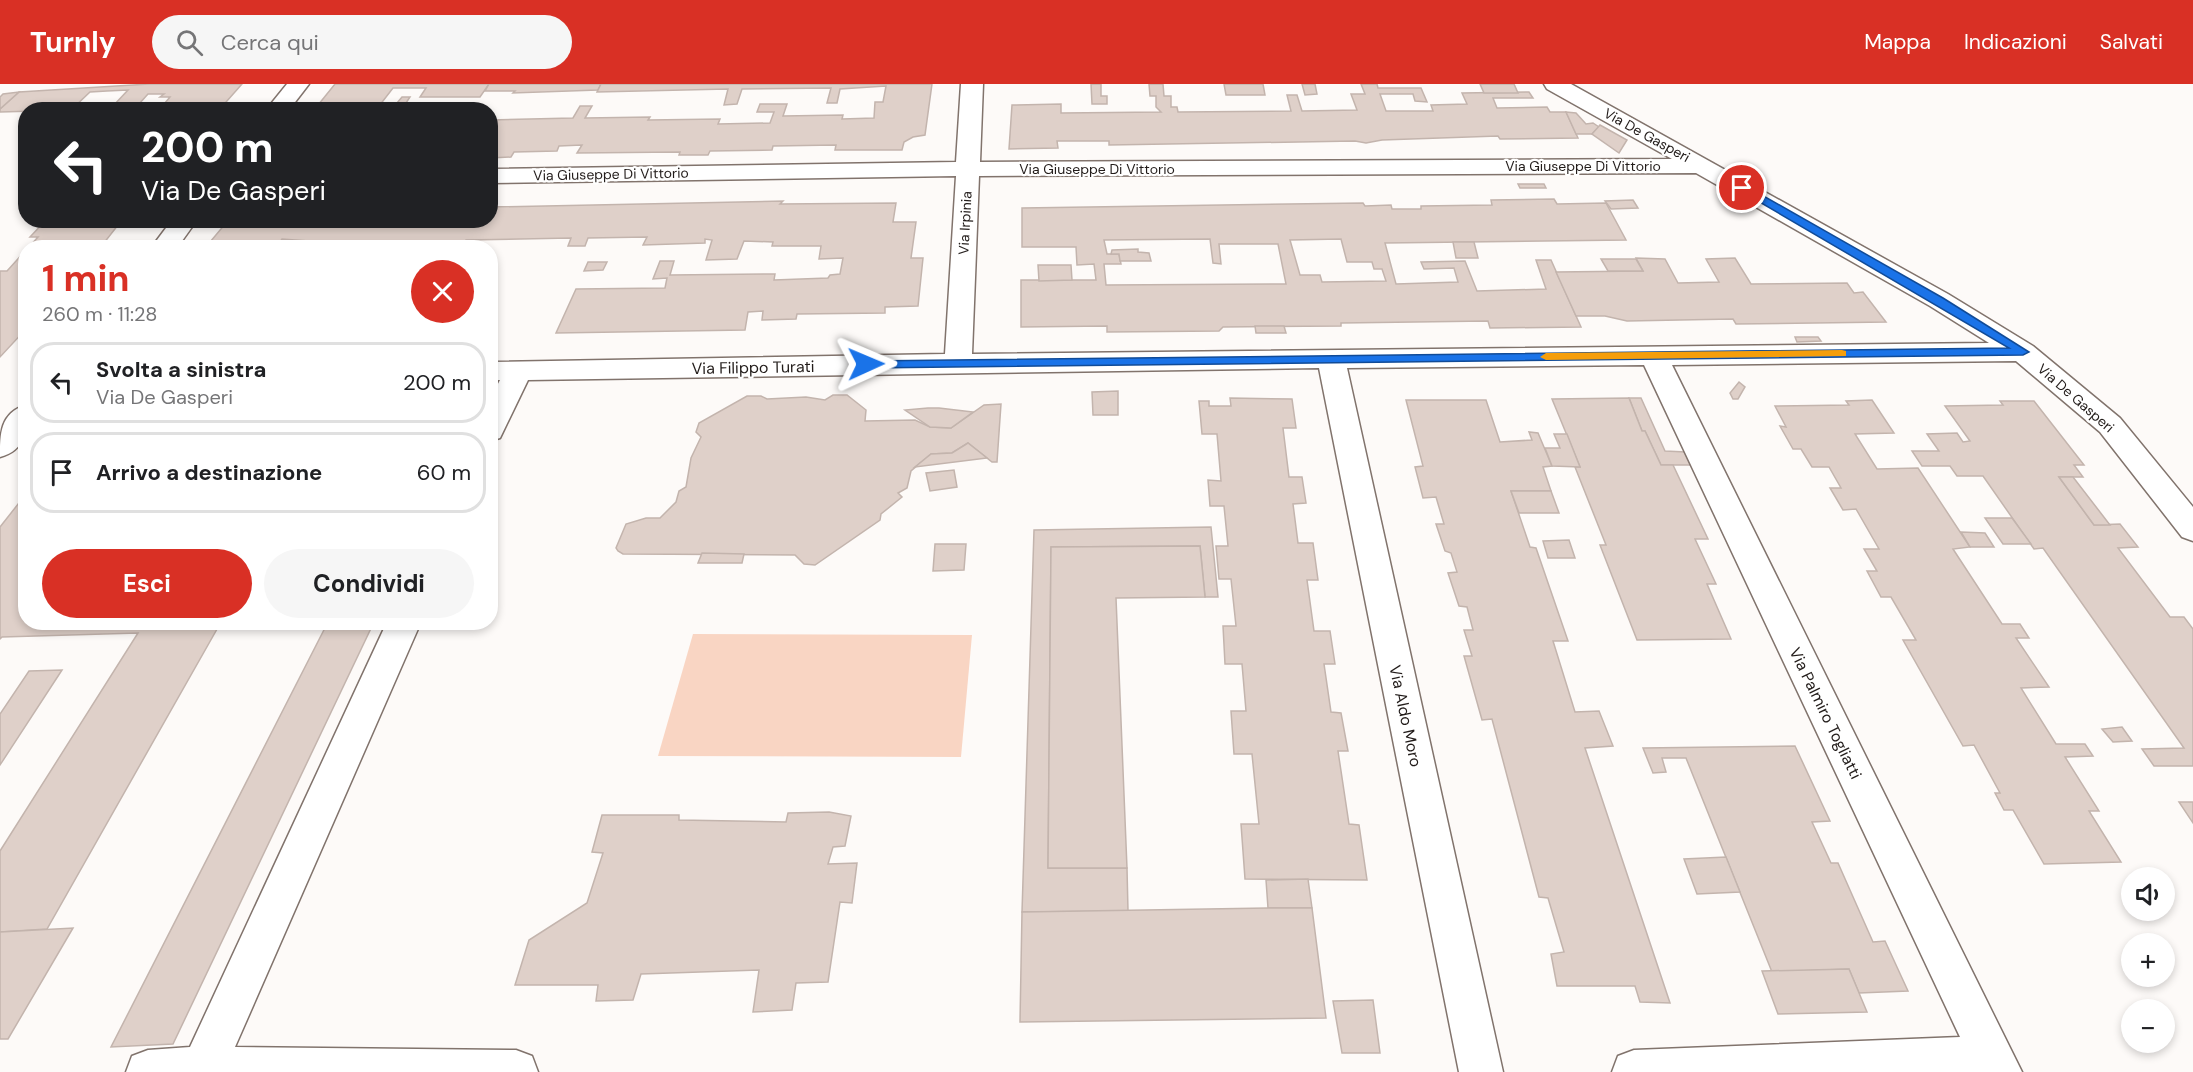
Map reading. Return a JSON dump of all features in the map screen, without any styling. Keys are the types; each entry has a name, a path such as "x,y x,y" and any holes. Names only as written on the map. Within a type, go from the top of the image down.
{"street":[{"path":"283,102 298,84"},
{"name":"Via Irpinia","path":"958,363 972,84"},
{"name":"Via De Gasperi","path":"1555,84 1939,300 2023,352 2110,425 2193,529"},
{"name":"Via Giuseppe Di Vittorio","path":"498,176 967,169 1703,166"},
{"path":"169,240 179,228"},
{"name":"Via Filippo Turati","path":"504,371 958,363 2023,352"},
{"name":"Via Palmiro Togliatti","path":"1653,355 1997,1065"},
{"name":"Via Aldo Moro","path":"1331,360 1482,1072"},
{"path":"498,397 504,371"},
{"path":"0,447 18,425"},
{"path":"203,1069 400,630"},
{"path":"1634,1072 1997,1065"},
{"path":"148,1072 203,1069 516,1072"}],"shaded area":[{"path":"693,634 972,635 961,757 658,756"}],"building":[{"path":"149,84 242,84 226,102 166,102 170,97 160,97 164,94 148,94 141,102 117,102 128,90 90,92 79,102 18,102 18,111 0,112 0,109 19,92"},
{"path":"335,84 489,84 480,97 420,97 426,88 393,88 382,102 320,102"},
{"path":"489,84 601,84 598,90 513,93 515,91 485,91"},
{"path":"601,84 932,84 925,135 913,137 904,142 902,150 835,150 836,145 773,146 772,150 710,151 708,155 679,155 680,152 577,153 582,145 559,146 557,151 514,152 511,157 498,158 498,120 573,118 580,106 592,106 585,118 650,117 648,120 720,119 718,124 770,123 774,112 757,112 760,104 787,104 783,116 843,115 842,119 874,118 875,102 883,102 886,86 840,89 837,103 827,103 831,88 742,89 737,104 724,105 728,89 597,92"},
{"path":"1091,84 1101,84 1101,96 1107,96 1107,104 1092,104"},
{"path":"1149,84 1163,84 1164,96 1171,96 1171,107 1177,107 1178,112 1291,111 1287,95 1297,95 1302,111 1357,110 1351,94 1365,94 1361,84 1377,84 1378,88 1421,88 1427,102 1415,101 1413,94 1380,94 1386,111 1433,111 1431,105 1467,104 1462,93 1529,92 1533,98 1493,98 1497,108 1547,107 1550,112 1566,112 1578,138 1500,139 1498,136 1382,140 1366,143 1355,141 1109,145 1109,141 1057,141 1058,148 1009,149 1012,105 1061,104 1061,113 1161,112 1156,107 1156,96 1150,96"},
{"path":"1224,84 1263,84 1265,95 1226,95"},
{"path":"1302,84 1315,84 1317,94 1305,95"},
{"path":"1480,84 1514,84 1518,93 1484,93"},
{"path":"19,92 0,109 0,97 3,94"},
{"path":"402,97 410,97 407,102 398,102"},
{"path":"1566,112 1576,113 1586,124 1593,123 1599,127 1592,134 1576,134"},
{"path":"1600,125 1627,140 1619,153 1592,134"},
{"path":"1518,184 1544,184 1546,188 1520,188"},
{"path":"1554,199 1557,204 1606,203 1626,240 1385,243 1396,284 1458,282 1454,268 1424,269 1421,262 1465,261 1477,291 1546,289 1536,260 1551,260 1581,327 1490,328 1488,321 1223,327 1219,331 1107,332 1107,326 1021,327 1021,280 1096,280 1094,264 1077,265 1076,247 1022,247 1022,208 1363,203 1365,206 1391,205 1392,209 1421,209 1421,206 1492,205 1491,200","holes":["1210,239 1213,263 1221,264 1219,244 1278,244 1286,284 1106,285 1104,264 1121,264 1119,254 1107,254 1104,240","1341,239 1347,262 1372,262 1374,269 1382,269 1386,281 1322,282 1320,275 1300,275 1290,240"]},
{"path":"1633,200 1638,208 1611,209 1605,201"},
{"path":"783,201 780,204 896,203 893,222 916,222 911,258 923,258 918,306 885,307 885,313 797,314 796,319 762,320 763,311 748,312 745,330 556,333 576,289 665,288 667,278 653,279 660,261 674,261 670,275 775,274 774,280 828,278 830,275 840,274 843,258 819,259 821,246 772,246 773,242 744,241 737,259 706,260 712,240 705,239 705,243 643,245 647,237 588,238 585,246 568,246 571,238 212,240 222,228 498,228 498,207"},
{"path":"38,228 116,228 106,240 35,240 38,237 30,237"},
{"path":"1453,242 1474,242 1478,258 1456,258"},
{"path":"1138,249 1138,252 1149,253 1151,261 1120,261 1119,254 1111,254 1112,250"},
{"path":"1636,258 1665,259 1678,283 1719,282 1706,259 1735,258 1751,284 1847,283 1854,293 1863,292 1886,322 1736,324 1733,319 1627,321 1605,316 1576,316 1556,272 1643,271"},
{"path":"18,259 18,338 0,357 0,271 7,271"},
{"path":"1601,259 1636,259 1643,271 1608,271"},
{"path":"588,262 607,262 603,270 584,271"},
{"path":"1038,265 1071,265 1072,280 1039,281"},
{"path":"1255,326 1284,326 1286,333 1256,333"},
{"path":"1795,337 1818,337 1821,341 1797,342"},
{"path":"1739,382 1745,387 1738,399 1733,399 1730,393"},
{"path":"1118,391 1118,415 1093,415 1092,392"},
{"path":"833,395 847,395 866,410 865,421 915,420 930,427 951,428 984,405 1001,404 997,462 992,462 968,443 952,453 931,454 911,471 907,488 898,493 902,497 881,514 880,520 815,565 804,564 795,555 623,554 618,551 616,548 626,524 646,518 660,518 676,502 679,491 686,487 691,458 701,437 696,432 699,423 747,396 761,396 767,399 806,397 825,400"},
{"path":"1230,398 1292,399 1296,428 1283,428 1289,477 1302,477 1306,503 1293,504 1298,543 1313,543 1318,580 1307,580 1314,631 1330,631 1335,664 1324,664 1331,712 1341,713 1348,751 1338,751 1349,824 1359,825 1367,880 1245,879 1241,824 1259,824 1252,754 1234,754 1231,711 1246,711 1242,664 1225,664 1223,626 1236,626 1231,579 1219,579 1216,546 1228,546 1224,506 1210,506 1208,480 1221,481 1217,434 1202,434 1199,401 1209,401 1209,406 1231,406"},
{"path":"1629,398 1641,398 1665,451 1686,452 1692,465 1661,465 1645,431 1642,431"},
{"path":"1629,398 1642,431 1645,431 1661,465 1673,465 1708,539 1695,539 1716,584 1707,584 1731,639 1637,640 1600,545 1606,545 1575,467 1580,467 1552,399"},
{"path":"1406,400 1486,400 1500,442 1532,440 1529,432 1538,433 1552,466 1543,467 1551,491 1511,491 1530,547 1536,548 1568,641 1553,641 1575,712 1599,711 1613,746 1585,748 1670,1003 1640,1002 1635,986 1557,986 1551,954 1564,952 1548,898 1539,897 1492,719 1482,720 1464,656 1472,656 1464,630 1473,630 1467,607 1459,606 1448,573 1457,572 1451,553 1445,551 1436,524 1444,524 1436,497 1423,498 1415,467 1423,466"},
{"path":"1872,400 1894,433 1855,434 1877,469 1918,468 1970,547 1953,549 2002,624 2020,624 2029,638 2016,638 2049,687 2021,688 2056,744 2085,744 2093,756 2065,757 2099,811 2089,811 2121,862 2044,864 2013,810 2004,810 1995,793 2000,793 1974,745 1963,746 1903,640 1916,640 1891,597 1881,597 1867,571 1877,571 1864,549 1879,549 1856,509 1843,510 1830,488 1841,488 1829,467 1812,467 1801,449 1793,449 1780,426 1786,427 1775,406 1849,405 1846,401"},
{"path":"2000,401 2034,401 2084,465 2074,465 2083,477 2059,477 2094,525 2120,524 2138,547 2118,548 2170,617 2184,617 2193,629 2193,766 2154,766 2142,749 2184,748 2043,548 2034,549 1983,476 1957,476 1950,466 1922,466 1912,451 1939,451 1927,434 1957,433 1963,442 1970,441 1945,406 2003,405"},
{"path":"928,408 973,412 951,428 930,427 905,410"},
{"path":"1554,434 1567,434 1580,467 1552,466 1545,448 1560,448"},
{"path":"968,443 987,458 915,467 931,454 952,453"},
{"path":"954,470 957,487 930,491 926,473"},
{"path":"2059,477 2073,477 2110,525 2094,525"},
{"path":"1511,491 1551,491 1559,513 1519,513"},
{"path":"18,504 18,630 216,630 47,929 0,932 0,851 138,633 2,637 0,639 0,527"},
{"path":"1985,518 2012,518 2031,544 2003,544"},
{"path":"1211,527 1218,597 1205,597 1200,546 1051,547 1048,868 1127,868 1128,911 1022,912 1034,530"},
{"path":"1961,532 1985,533 1994,547 1970,547"},
{"path":"1569,540 1575,558 1548,558 1543,541"},
{"path":"935,544 966,544 964,570 933,571"},
{"path":"1200,546 1205,597 1116,598 1127,868 1048,868 1051,547"},
{"path":"702,553 744,554 742,563 698,563"},
{"path":"324,630 370,630 173,1044 111,1047"},
{"path":"62,670 0,765 0,714 29,671"},
{"path":"2122,727 2132,741 2113,742 2102,729"},
{"path":"1795,746 1830,821 1812,822 1831,863 1838,863 1873,942 1885,941 1908,991 1859,993 1849,969 1772,972 1686,758 1662,758 1666,772 1653,773 1643,748"},
{"path":"2179,802 2193,802 2193,823"},
{"path":"829,812 851,816 845,846 833,847 828,864 857,863 852,903 840,902 828,982 796,983 792,1010 753,1012 759,970 641,974 633,1000 596,1001 598,985 515,985 529,940 587,903 603,853 592,852 602,815 679,815 679,820 786,822 788,813"},
{"path":"1726,857 1740,892 1697,894 1684,859"},
{"path":"1308,879 1312,908 1268,908 1266,880"},
{"path":"1312,908 1326,1018 1020,1022 1022,912"},
{"path":"73,928 8,1039 0,1039 0,932"},
{"path":"1849,969 1867,1012 1778,1014 1762,971"},
{"path":"1373,1000 1380,1053 1342,1053 1333,1001"}],"slow traffic":[{"path":"1546,357 1842,353"}],"route":[{"path":"866,364 2023,352 1939,300 1742,188"}]}
